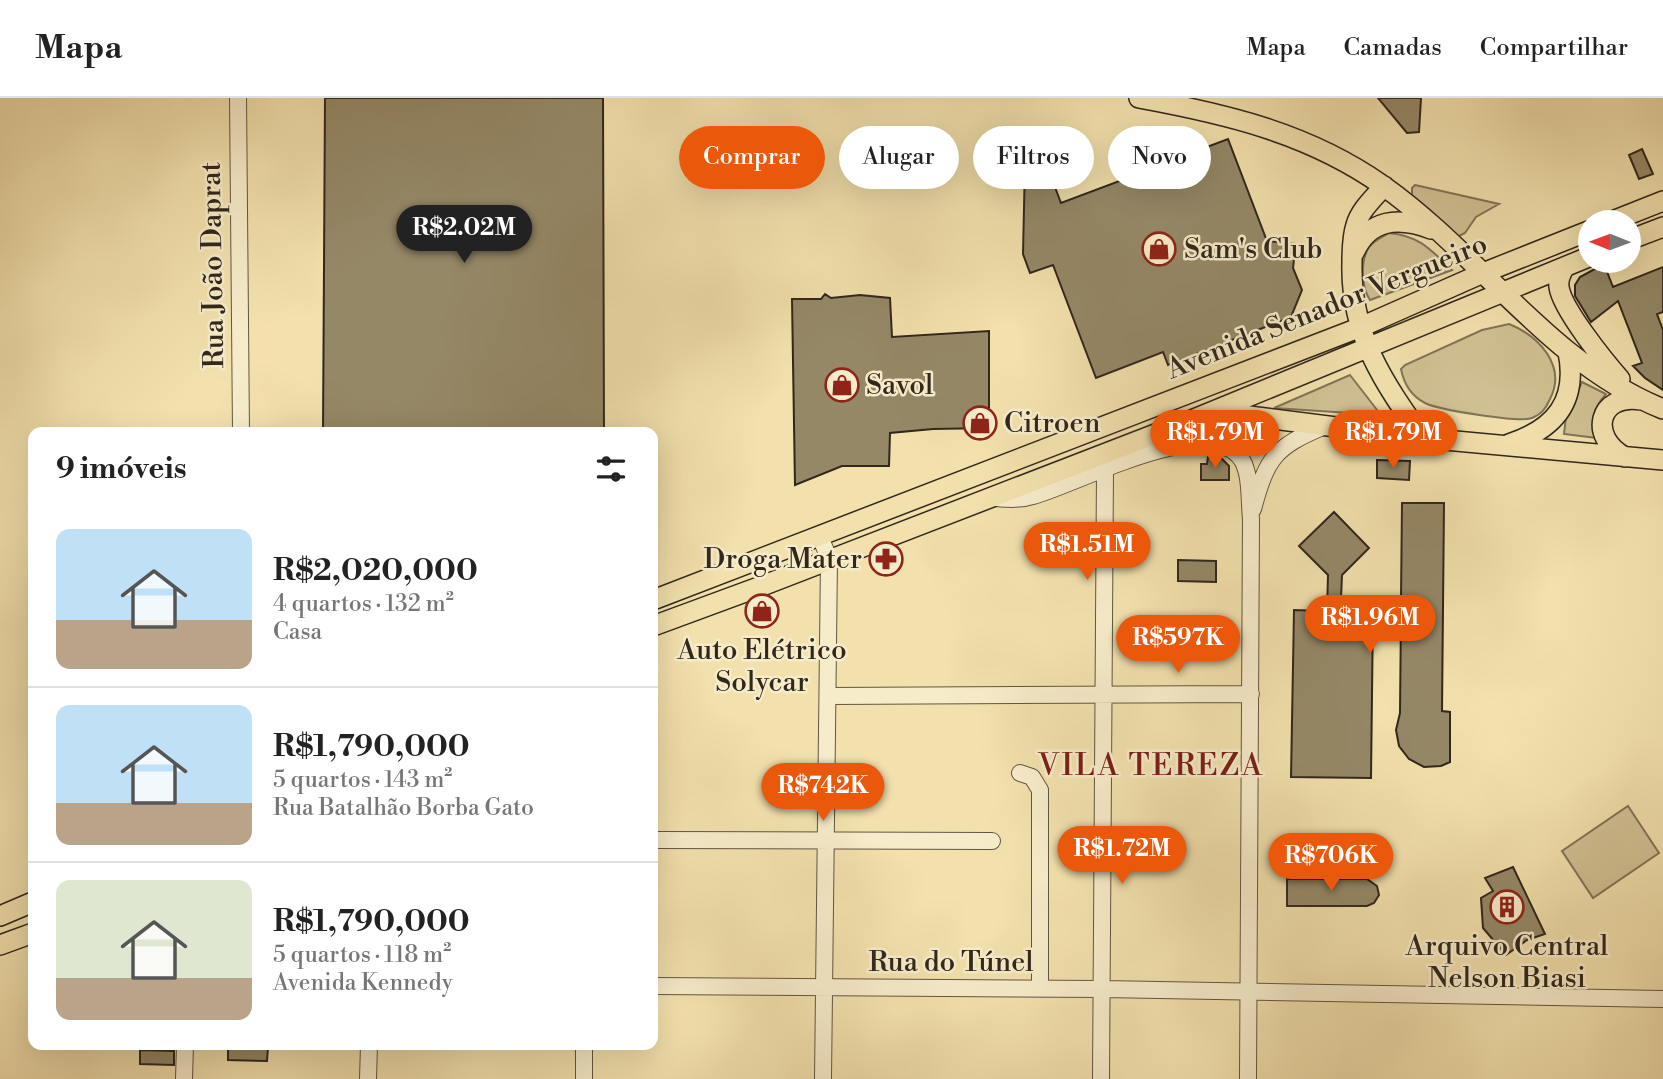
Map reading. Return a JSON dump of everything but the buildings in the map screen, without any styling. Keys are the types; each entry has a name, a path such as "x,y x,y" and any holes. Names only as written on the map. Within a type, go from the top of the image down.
{"main road":[{"path":"1139,98 1203,110 1264,126 1337,158 1384,186 1439,232 1568,352 1638,398 1663,409"},
{"path":"1384,186 1358,220 1352,259 1354,301 1367,348 1391,393 1423,438"},
{"path":"1640,210 1663,201"},
{"path":"1352,259 1362,238 1371,229 1382,224 1413,223 1439,232"},
{"path":"1642,235 1663,227"},
{"name":"Avenida Senador Vergueiro","path":"658,598 1361,327 1483,273 1578,235"},
{"name":"Avenida Senador Vergueiro","path":"658,624 1189,421 1578,262"},
{"path":"1565,267 1559,284 1563,300 1597,351 1638,398"},
{"path":"1508,444 1539,431 1561,410 1571,382 1568,352"},
{"path":"1626,457 1606,441 1602,433 1602,421 1606,411 1617,402 1638,398"},
{"path":"1189,421 1249,416 1423,438 1663,460"},
{"path":"0,916 28,904"},
{"path":"0,945 28,935"}],"street":[{"name":"Rua João Daprat","path":"238,98 241,427"},
{"path":"1251,519 1264,474 1275,454 1293,440 1325,426"},
{"path":"986,498 1032,497 1153,452 1183,444 1217,445 1242,460 1251,519 1248,1079"},
{"path":"1101,1079 1106,693 1105,470"},
{"path":"820,537 829,558 822,1079"},
{"path":"829,696 1251,694"},
{"path":"1020,773 1032,777 1040,790 1040,988"},
{"path":"658,840 992,841"},
{"name":"Rua do Túnel","path":"658,986 1040,988 1663,999"},
{"path":"184,1050 184,1079"},
{"path":"368,1079 369,1050"},
{"path":"584,1050 584,1079"}],"shaded area":[{"path":"1415,185 1499,204 1476,217 1465,233 1457,237 1412,197 1412,188"},
{"path":"1389,233 1417,240 1452,270 1370,300 1363,281 1363,265 1372,244"},
{"path":"1509,324 1540,344 1552,364 1554,387 1547,405 1538,415 1512,419 1446,409 1425,403 1409,389 1401,369 1405,365 1482,330"},
{"path":"1350,375 1381,415 1274,408"},
{"path":"1582,382 1606,394 1594,414 1597,438 1564,434 1566,417"},
{"path":"1628,806 1659,853 1593,898 1562,851"}],"place":[{"name":"Sam's Club","path":"1159,249"},
{"name":"Savol","path":"842,385"},
{"name":"Citroen","path":"980,423"},
{"name":"Droga Mater","path":"886,559"},
{"name":"Auto Elétrico Solycar","path":"762,611"},
{"name":"Arquivo Central Nelson Biasi","path":"1507,907"}],"district":[{"name":"VILA TEREZA","path":"1151,766"}]}
